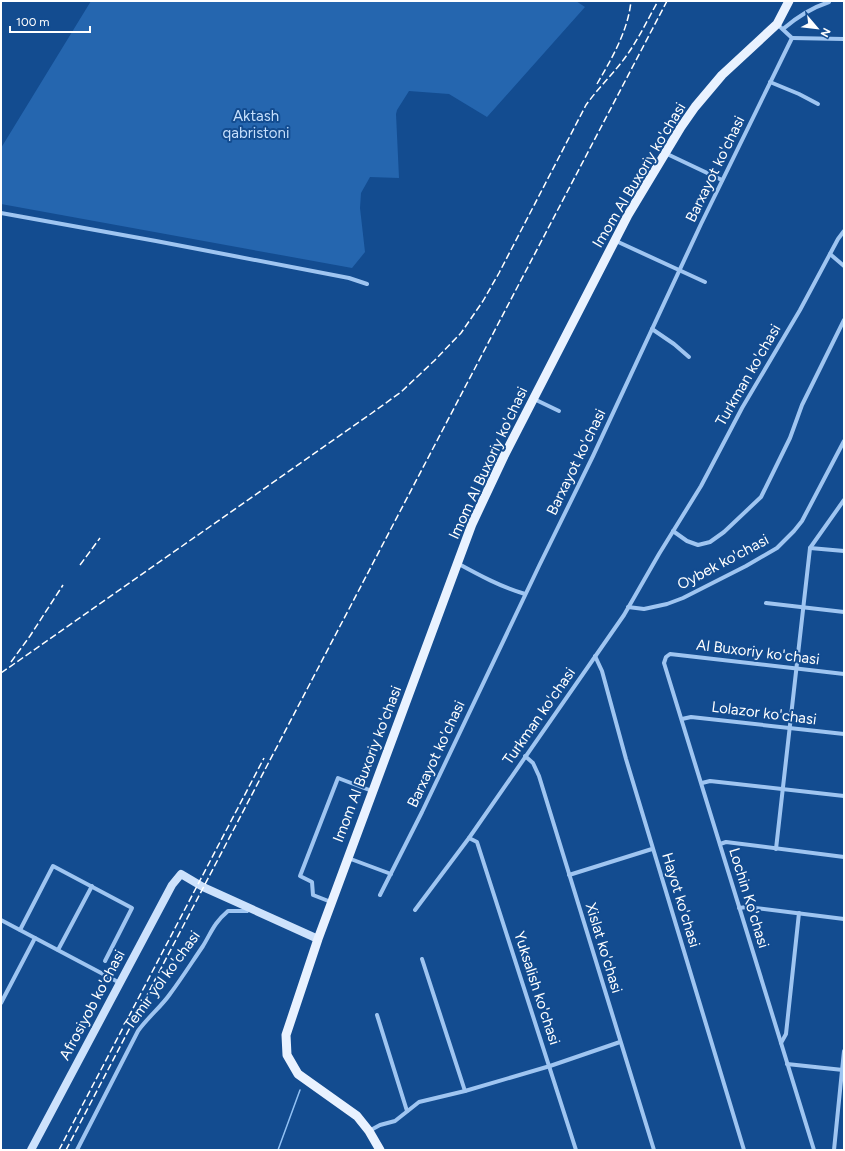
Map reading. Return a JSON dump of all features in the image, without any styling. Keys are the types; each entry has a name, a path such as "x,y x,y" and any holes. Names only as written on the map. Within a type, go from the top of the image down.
{"main road":[{"name":"Imom Al Buxoriy ko'chasi","path":"369,1131 356,1116 298,1074 287,1055 286,1035 347,857 472,524 533,398 628,215 665,153 695,107 722,75 780,26 789,1"},
{"path":"369,1131 380,1150"}],"street":[{"path":"829,2 814,7 780,26 792,38 844,39"},
{"name":"Barxayot ko'chasi","path":"380,895 422,812 525,594 593,456 722,180 792,38"},
{"path":"770,82 818,104"},
{"path":"665,153 722,180"},
{"path":"1,213 179,245 349,278 367,284"},
{"name":"Turkman ko'chasi","path":"415,910 469,838 628,607 701,486 742,408 800,310 838,239 844,232"},
{"path":"615,240 705,282"},
{"path":"830,254 844,266"},
{"path":"673,531 687,541 698,545 710,542 724,532 761,497 790,438 802,405 844,320"},
{"path":"652,330 674,344 690,357"},
{"path":"533,398 559,411"},
{"name":"Oybek ko'chasi","path":"628,607 644,608 667,604 683,598 746,566 777,548 802,521 844,441"},
{"path":"776,849 810,548 844,500"},
{"path":"810,548 844,551"},
{"path":"457,563 478,576 508,589 525,594"},
{"path":"766,603 844,612"},
{"name":"Al Buxoriy ko'chasi","path":"670,654 844,674"},
{"name":"Lochin Ko'chasi","path":"670,654 666,657 664,663 814,1150"},
{"name":"Hayot ko'chasi","path":"595,656 602,671 652,848 744,1150"},
{"name":"Lolazor ko'chasi","path":"682,719 691,717 844,734"},
{"name":"Xislat ko'chasi","path":"525,756 533,763 539,776 654,1150"},
{"path":"331,902 313,895 312,882 300,876 338,778 372,791"},
{"path":"702,783 710,781 844,796"},
{"name":"Yuksalish ko'chasi","path":"469,838 477,842 576,1150"},
{"path":"720,844 726,842 844,857"},
{"path":"569,875 652,848"},
{"path":"347,857 391,874"},
{"path":"20,930 53,866 132,908 105,961"},
{"name":"Afrosiyob ko'chasi","path":"31,1150 172,885 181,874 203,887 249,908"},
{"path":"58,950 92,886"},
{"path":"739,908 747,907 844,919"},
{"path":"249,908 318,939"},
{"name":"Temir yol ko'chasi","path":"77,1150 144,1022 162,1005 204,944 217,920 228,911 247,911 249,908"},
{"path":"781,1044 786,1034 800,913"},
{"path":"1,920 120,983"},
{"path":"1,1003 35,938"},
{"path":"422,959 465,1091"},
{"path":"378,1015 407,1110"},
{"path":"369,1131 380,1125 395,1121 419,1102 465,1091 550,1066 620,1042"},
{"path":"834,1150 844,1051"},
{"path":"787,1064 843,1070"}],"green space":[{"name":"Aktash qabristoni","path":"91,1 576,1 585,7 487,117 449,94 409,91 396,114 399,178 370,177 361,193 360,208 365,252 352,268 1,204 1,148"}],"waterway":[{"path":"278,1150 300,1090"}],"railway":[{"path":"597,84 614,54 623,34 627,23 631,1"},
{"path":"1,673 372,413 401,392 434,361 461,333 483,301 586,105 627,55 658,1"},
{"path":"66,1150 667,1"},
{"path":"80,565 100,538"},
{"path":"11,662 63,585"},
{"path":"59,1150 264,758"}]}
